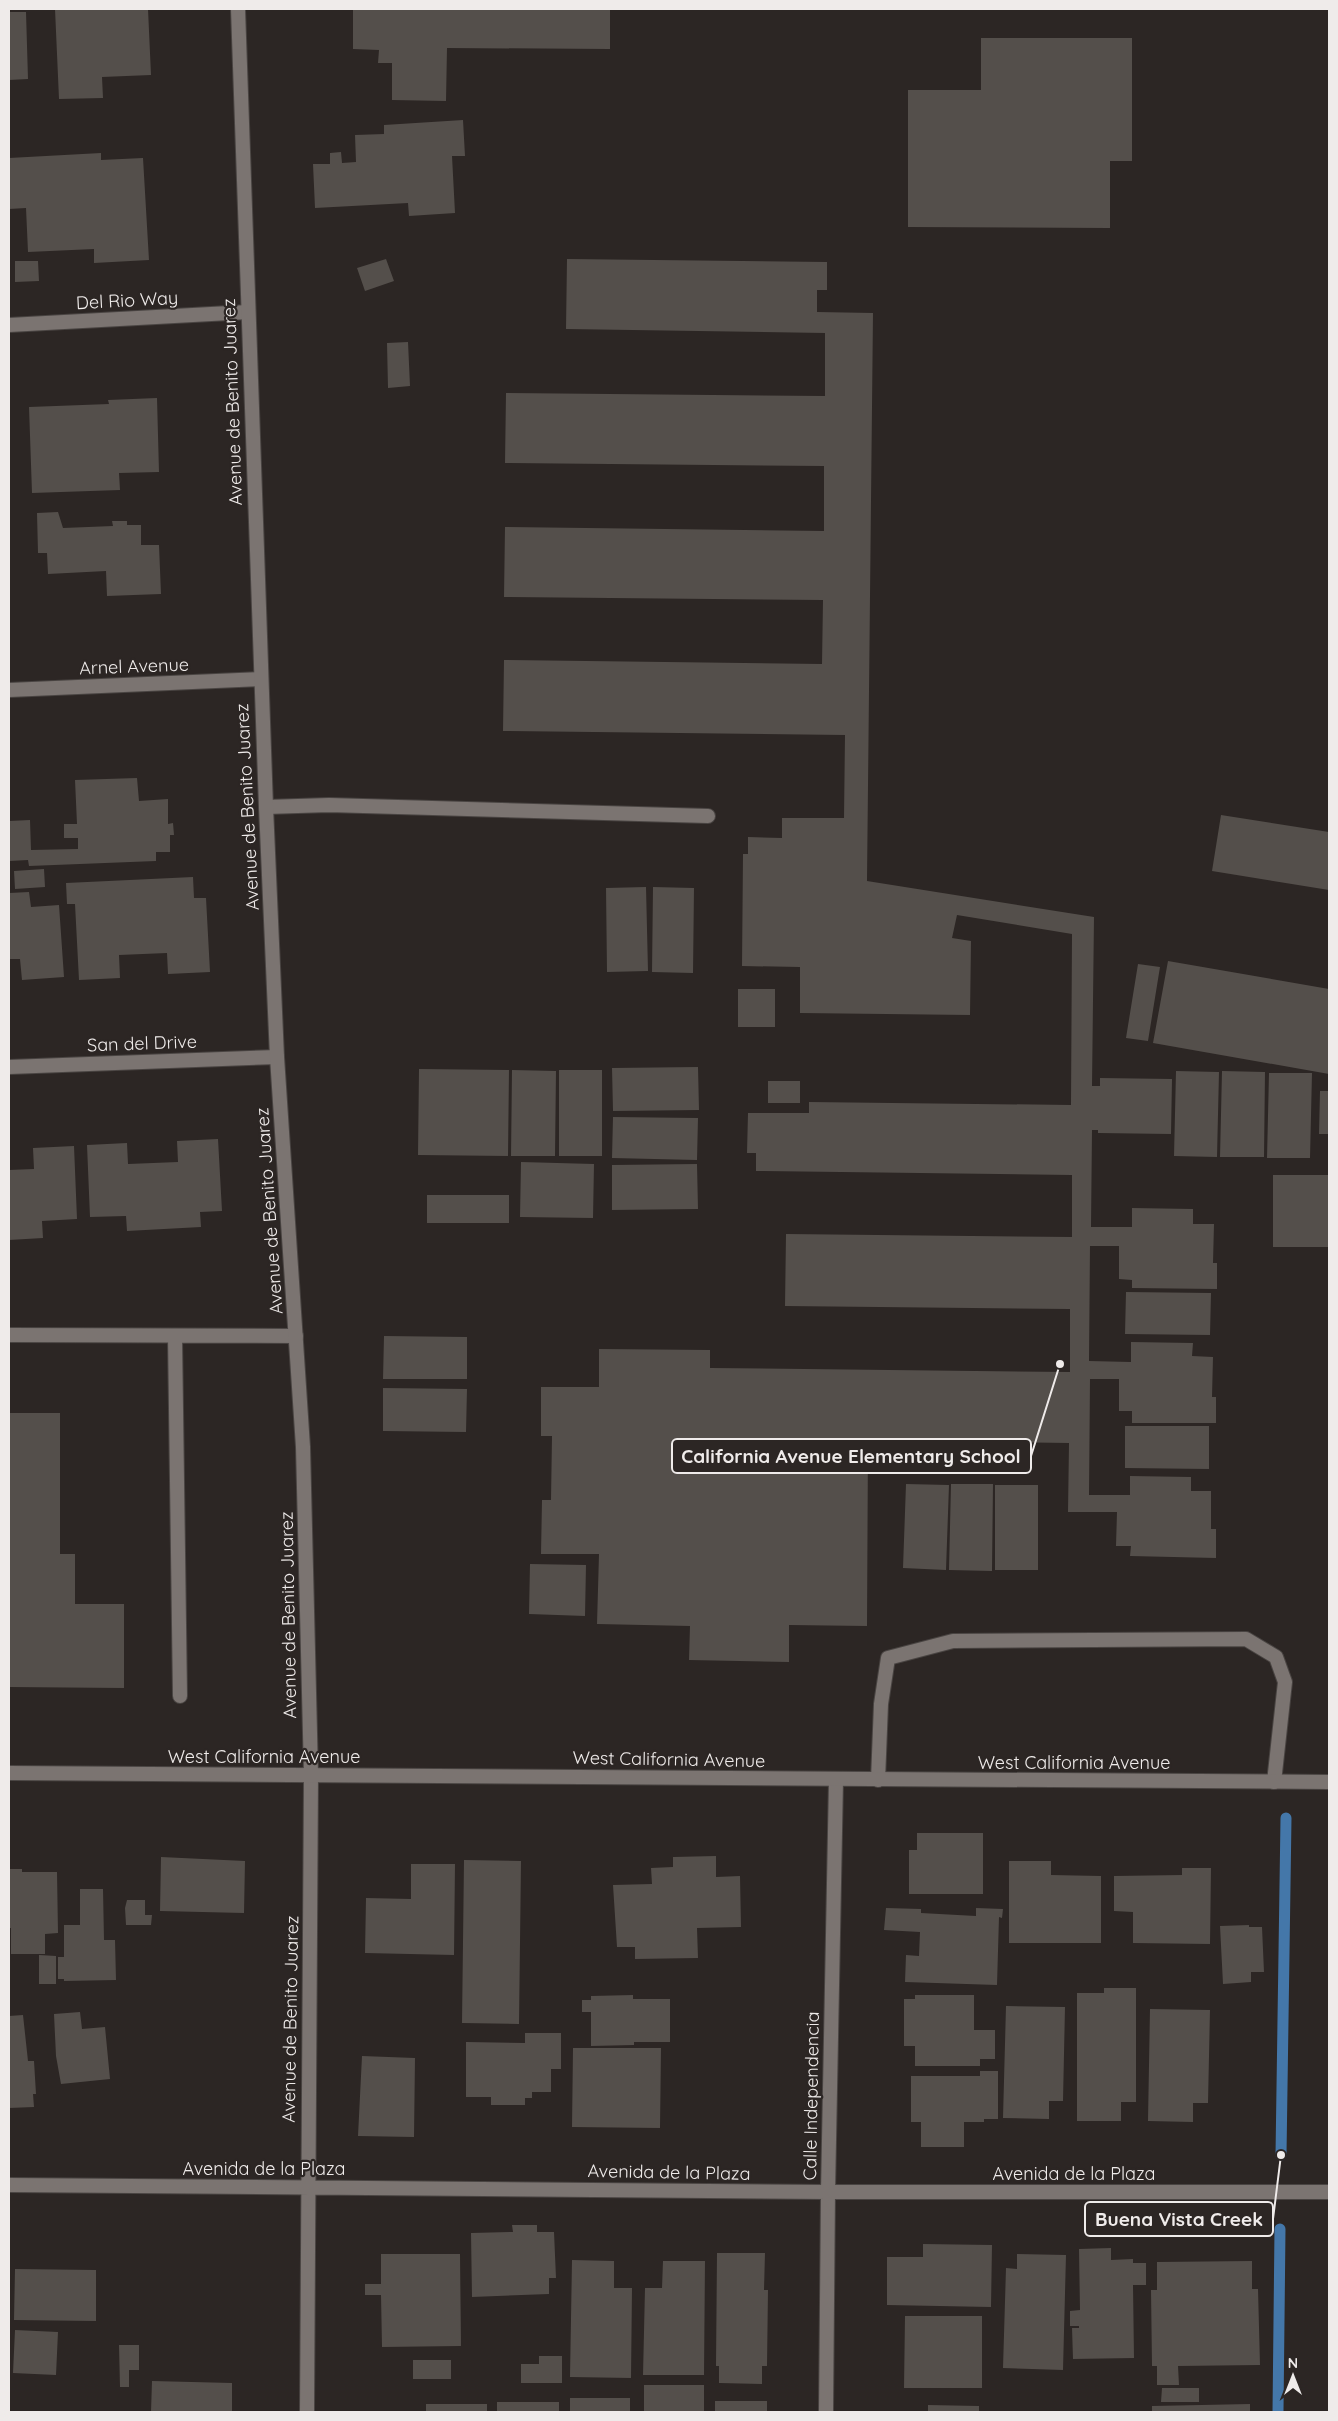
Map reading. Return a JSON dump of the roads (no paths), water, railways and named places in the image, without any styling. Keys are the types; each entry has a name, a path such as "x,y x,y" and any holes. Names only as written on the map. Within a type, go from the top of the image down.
{"street":[{"name":"Avenue de Benito Juarez","path":"238,9 260,679 277,1057 303,1447 311,1774 306,2187 306,2412"},
{"name":"Del Rio Way","path":"9,325 248,312"},
{"name":"Arnel Avenue","path":"9,690 260,679"},
{"path":"266,807 329,805 708,816"},
{"name":"San del Drive","path":"9,1067 277,1057"},
{"path":"9,1335 296,1336"},
{"path":"175,1337 180,1696"},
{"path":"878,1780 881,1704 888,1658 953,1641 1246,1639 1276,1656 1285,1682 1274,1782"},
{"name":"West California Avenue","path":"9,1773 1329,1782"},
{"name":"Calle Independencia","path":"826,2412 836,1780"},
{"name":"Avenida de la Plaza","path":"9,2185 828,2192 1329,2192"}],"waterway":[{"path":"1281,2155 1286,1818"},
{"path":"1278,2412 1280,2229"}],"place":[{"name":"California Avenue Elementary School","path":"1060,1364"},
{"name":"Buena Vista Creek","path":"1281,2155"}]}
